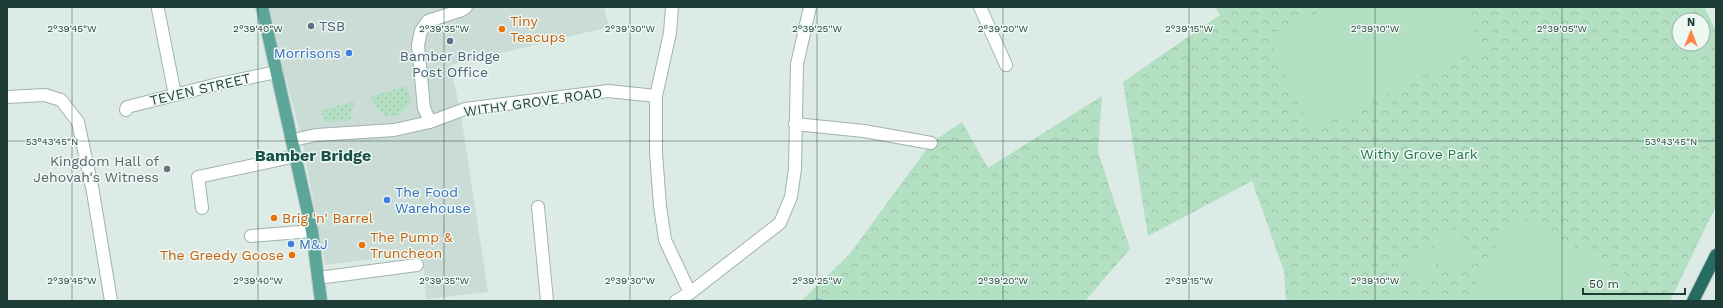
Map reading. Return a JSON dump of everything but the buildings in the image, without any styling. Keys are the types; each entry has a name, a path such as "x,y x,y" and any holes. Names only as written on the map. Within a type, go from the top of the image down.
{"highway":[{"path":"1693,301 1716,255"}],"main road":[{"path":"262,7 293,140 312,231 321,301"}],"street":[{"path":"430,122 424,108 418,45 420,35 428,21 462,10 466,7"},
{"path":"672,7 670,33 656,96 656,153 660,206 665,240 690,293"},
{"path":"676,301 690,293 780,223 791,197 795,169 795,124 798,64 810,7"},
{"path":"980,7 1006,65"},
{"path":"158,9 175,95"},
{"name":"TEVEN STREET","path":"126,110 127,107 277,72"},
{"name":"WITHY GROVE ROAD","path":"293,140 316,135 394,130 430,122 465,109 608,91 656,96"},
{"path":"7,97 45,95 61,100 78,122 93,192 111,301"},
{"path":"795,124 864,132 931,143"},
{"path":"202,208 198,177 296,156"},
{"path":"538,207 547,301"},
{"path":"251,236 312,231"},
{"path":"318,278 417,265"}],"shaded area":[{"path":"267,7 604,7 609,27 450,65 460,109 488,292 426,299 423,253 325,265 302,140"}],"green space":[{"name":"Withy Grove Park","path":"1215,7 1704,7 1706,12 1671,12 1671,52 1711,52 1711,21 1716,31 1716,206 1670,301 1286,301 1284,271 1252,181 1148,236 1123,82 1220,15"},
{"path":"1329,7 1462,7 1482,47 1311,131 1268,36"},
{"path":"406,86 411,101 400,115 385,117 370,97"},
{"path":"1102,96 1098,152 1130,249 1085,301 801,301 849,255 931,143 962,122 988,168"},
{"path":"355,101 350,120 325,122 321,111"},
{"path":"1515,214 1627,275 1612,301 1467,301"},
{"path":"1457,228 1476,263 1452,276 1432,241"},
{"path":"1428,251 1436,264 1434,272 1419,280 1412,278 1409,273 1411,260"}],"waterway":[{"path":"816,301 821,301"}],"place":[{"name":"TSB","path":"311,26"},
{"name":"Tiny Teacups","path":"502,29"},
{"name":"Bamber Bridge Post Office","path":"450,41"},
{"name":"Morrisons","path":"349,53"},
{"name":"Kingdom Hall of Jehovah's Witness","path":"167,169"},
{"name":"The Food Warehouse","path":"387,200"},
{"name":"Brig 'n' Barrel","path":"274,218"},
{"name":"M&J","path":"291,244"},
{"name":"The Pump & Truncheon","path":"362,245"},
{"name":"The Greedy Goose","path":"292,255"}],"district":[{"name":"Bamber Bridge","path":"313,155"}]}
